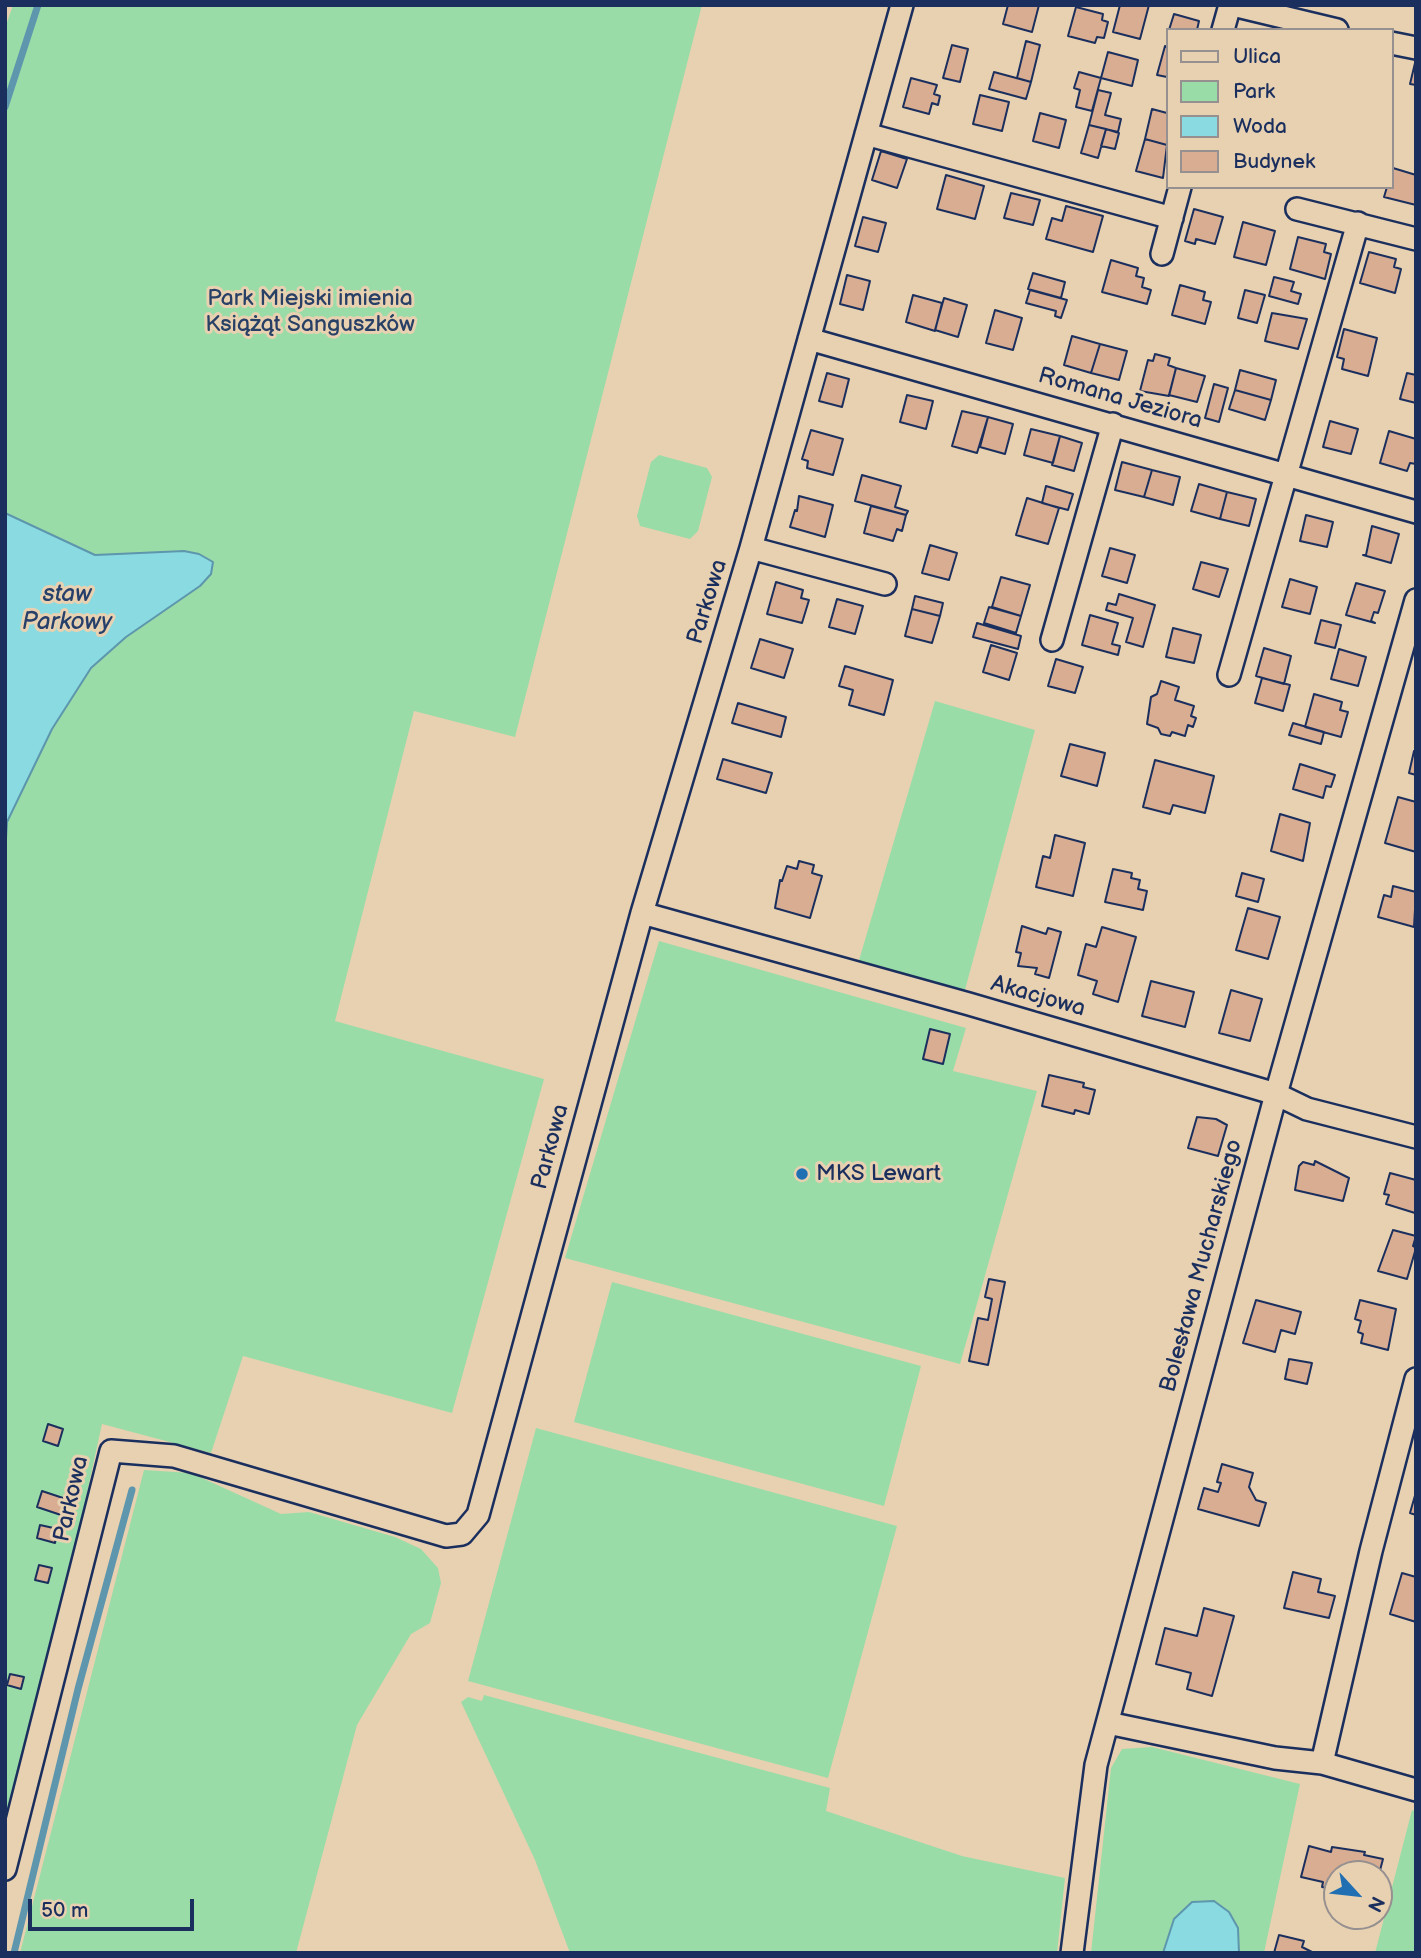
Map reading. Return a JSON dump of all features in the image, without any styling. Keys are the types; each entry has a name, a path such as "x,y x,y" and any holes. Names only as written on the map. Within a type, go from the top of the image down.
{"street":[{"name":"Parkowa","path":"5,1869 111,1451 174,1456 446,1536 462,1534 474,1522 642,913 751,548 902,5"},
{"path":"1224,28 1231,5 1329,28"},
{"path":"1393,43 1416,48"},
{"path":"866,134 1172,218"},
{"path":"1162,254 1179,189"},
{"path":"1297,209 1416,239"},
{"path":"1229,676 1358,223"},
{"name":"Romana Jeziora","path":"809,339 1416,512"},
{"path":"1052,640 1113,424"},
{"path":"751,548 885,584"},
{"name":"Bolesława Mucharskiego","path":"1072,1953 1096,1765 1276,1094 1416,600"},
{"name":"Akacjowa","path":"642,913 1276,1094 1307,1109 1416,1137"},
{"path":"1322,1763 1371,1551 1416,1380"},
{"path":"1108,1723 1275,1758 1322,1763 1416,1790"}],"green space":[{"name":"Park Miejski imienia Książąt Sanguszków","path":"13,5 702,5 515,737 414,711 335,1021 544,1079 452,1413 243,1356 211,1453 102,1424 54,1644 5,1828 5,28"},
{"path":"659,455 707,468 712,477 698,531 690,539 640,526 637,516 651,462"},
{"path":"935,701 1035,730 962,1001 855,974"},
{"name":"MKS Lewart","path":"659,941 966,1028 953,1071 1037,1091 960,1364 565,1258"},
{"path":"612,1282 921,1366 884,1506 574,1422"},
{"path":"536,1428 897,1526 828,1778 468,1681"},
{"path":"144,1470 191,1473 281,1514 309,1512 395,1537 421,1549 438,1568 441,1583 430,1623 411,1634 357,1725 296,1953 20,1953"},
{"path":"484,1695 830,1788 826,1811 962,1856 1065,1878 1057,1953 570,1953 535,1860 461,1702 468,1697 482,1701"},
{"path":"1152,1747 1300,1784 1264,1953 1091,1953 1111,1768 1122,1749"},
{"path":"1412,1810 1416,1812 1416,1953 1375,1953 1381,1930 1393,1930 1393,1883"}],"water":[{"name":"staw Parkowy","path":"5,513 95,555 184,551 199,554 213,562 211,574 200,586 126,637 91,668 52,729 7,822 5,855"},
{"path":"1214,1901 1229,1912 1238,1928 1239,1953 1163,1953 1174,1919 1192,1902"}],"building":[{"path":"1008,5 1039,5 1032,32 1003,24"},
{"path":"1120,5 1149,5 1140,39 1113,32"},
{"path":"1076,7 1103,14 1102,20 1108,22 1104,38 1097,37 1095,43 1068,36"},
{"path":"1174,14 1199,21 1197,28 1170,28"},
{"path":"1026,41 1040,45 1031,82 1017,78"},
{"path":"952,45 968,49 960,82 943,78"},
{"path":"1165,46 1166,77 1157,75"},
{"path":"1108,52 1138,60 1132,86 1101,78"},
{"path":"1416,63 1416,85 1410,84"},
{"path":"994,72 1031,82 1026,99 989,89"},
{"path":"1079,72 1101,78 1092,111 1076,107 1080,90 1074,88"},
{"path":"911,78 937,85 934,94 940,96 938,105 932,103 929,114 903,107"},
{"path":"1098,90 1111,93 1105,115 1121,119 1118,132 1089,125"},
{"path":"980,95 1009,102 1002,131 973,124"},
{"path":"1152,109 1166,113 1166,145 1145,139"},
{"path":"1040,113 1066,120 1059,148 1033,141"},
{"path":"1089,125 1106,129 1098,158 1081,153"},
{"path":"1106,129 1119,133 1115,149 1101,146"},
{"path":"1145,139 1166,145 1163,178 1136,171"},
{"path":"881,151 907,159 897,188 872,180"},
{"path":"1393,168 1416,175 1416,205 1384,197 1386,189 1393,189"},
{"path":"946,175 984,186 975,219 937,209"},
{"path":"1011,193 1040,200 1033,225 1004,218"},
{"path":"1066,206 1103,216 1093,252 1046,239 1052,218 1062,221"},
{"path":"1194,209 1223,217 1215,244 1196,239 1195,244 1185,241"},
{"path":"863,217 886,223 878,252 855,246"},
{"path":"1243,222 1275,231 1266,265 1234,257"},
{"path":"1298,237 1326,244 1324,252 1331,254 1325,279 1290,269"},
{"path":"1369,252 1396,259 1394,267 1401,269 1395,293 1360,283"},
{"path":"1111,260 1138,268 1136,276 1144,278 1142,287 1151,290 1147,304 1102,292"},
{"path":"1033,273 1065,282 1061,298 1028,289"},
{"path":"847,275 870,281 863,310 840,304"},
{"path":"1274,277 1294,282 1291,291 1301,294 1298,304 1269,296"},
{"path":"1180,285 1205,292 1203,300 1211,302 1205,324 1172,315"},
{"path":"1030,290 1067,300 1061,318 1055,316 1056,311 1026,303"},
{"path":"1245,290 1265,295 1257,323 1238,318"},
{"path":"913,295 942,303 935,331 906,322"},
{"path":"944,298 967,305 958,337 935,330"},
{"path":"995,310 1022,318 1013,350 986,343"},
{"path":"1272,313 1307,319 1298,349 1265,341"},
{"path":"1344,329 1377,338 1368,376 1342,369 1344,359 1337,357"},
{"path":"1072,336 1100,344 1091,373 1064,365"},
{"path":"1100,344 1127,351 1119,380 1091,373"},
{"path":"1155,354 1170,358 1168,365 1176,368 1169,396 1140,391 1148,360 1153,361"},
{"path":"1176,368 1205,376 1197,402 1169,395"},
{"path":"1240,370 1276,380 1271,400 1235,390"},
{"path":"827,373 849,379 842,407 819,401"},
{"path":"1407,373 1416,375 1416,403 1400,399"},
{"path":"1214,384 1228,388 1219,422 1205,418"},
{"path":"1235,390 1271,400 1265,420 1229,409"},
{"path":"907,395 933,401 926,429 900,422"},
{"path":"962,411 988,417 977,453 952,446"},
{"path":"988,417 1013,424 1005,454 980,447"},
{"path":"1330,421 1358,429 1351,454 1323,447"},
{"path":"1031,429 1060,436 1053,463 1024,455"},
{"path":"811,430 843,439 833,475 807,468 808,461 802,459"},
{"path":"1389,431 1416,439 1416,464 1410,463 1407,471 1380,463"},
{"path":"1060,436 1082,443 1074,471 1052,465"},
{"path":"1122,462 1152,470 1144,497 1115,490"},
{"path":"1152,470 1180,477 1173,505 1144,497"},
{"path":"862,475 901,486 895,507 908,511 906,515 855,501"},
{"path":"1199,484 1227,492 1220,519 1191,511"},
{"path":"1046,486 1073,494 1068,510 1042,503"},
{"path":"1227,492 1256,499 1249,526 1220,519"},
{"path":"799,496 833,505 825,537 790,527 795,510 797,511"},
{"path":"1027,498 1059,508 1048,544 1016,535"},
{"path":"871,506 906,515 902,531 897,529 893,541 864,533"},
{"path":"1306,515 1333,522 1327,547 1300,541"},
{"path":"1372,526 1399,534 1391,563 1363,555 1366,555"},
{"path":"930,545 957,553 949,580 922,573"},
{"path":"1110,548 1135,555 1127,583 1102,576"},
{"path":"1201,562 1228,569 1219,597 1193,589"},
{"path":"1001,577 1030,585 1021,616 992,607"},
{"path":"1290,579 1317,587 1310,614 1282,607"},
{"path":"776,582 803,590 801,598 809,600 802,623 767,614"},
{"path":"1356,583 1385,591 1378,613 1374,612 1371,621 1375,623 1346,615"},
{"path":"1119,594 1155,605 1143,647 1126,642 1133,618 1106,610 1108,603 1116,605"},
{"path":"915,596 943,603 940,616 912,609"},
{"path":"837,599 863,606 855,634 829,627"},
{"path":"989,607 1021,616 1016,633 984,623"},
{"path":"912,609 940,616 932,643 905,636"},
{"path":"1090,615 1118,623 1112,644 1120,646 1118,655 1082,645"},
{"path":"1321,620 1341,625 1335,648 1315,643"},
{"path":"977,623 1021,636 1018,649 973,637"},
{"path":"1173,628 1201,635 1194,663 1166,657"},
{"path":"760,639 793,649 784,678 751,668"},
{"path":"991,645 1017,653 1009,680 983,672"},
{"path":"1264,648 1291,656 1284,684 1256,676"},
{"path":"1339,649 1366,657 1358,686 1331,679"},
{"path":"1056,659 1083,667 1075,693 1048,686"},
{"path":"845,666 893,680 884,715 849,705 853,690 839,686"},
{"path":"1262,678 1290,685 1283,711 1255,703"},
{"path":"1161,681 1179,687 1175,700 1194,706 1191,716 1196,718 1193,727 1188,725 1185,736 1172,732 1170,736 1161,734 1158,728 1147,724 1151,697 1157,694"},
{"path":"1314,694 1342,702 1340,710 1348,712 1341,737 1305,727"},
{"path":"738,703 786,717 781,737 732,723"},
{"path":"1293,723 1324,732 1321,744 1289,735"},
{"path":"1070,744 1105,753 1097,786 1061,776"},
{"path":"1416,751 1416,775 1409,773"},
{"path":"723,759 772,773 766,793 717,779"},
{"path":"1155,760 1214,776 1205,813 1173,805 1170,814 1143,807"},
{"path":"1300,764 1335,775 1331,787 1326,786 1323,798 1293,789"},
{"path":"1398,797 1416,802 1416,852 1385,843"},
{"path":"1280,814 1310,823 1303,861 1271,851"},
{"path":"1055,835 1085,843 1073,896 1036,887 1043,856 1050,858"},
{"path":"799,861 814,865 812,873 822,876 810,918 775,908 780,880 782,881 787,866 797,869"},
{"path":"1113,869 1132,873 1131,878 1140,880 1138,889 1147,891 1143,910 1105,902"},
{"path":"1242,873 1264,879 1258,902 1236,896"},
{"path":"1393,886 1416,892 1414,927 1378,917 1384,895 1391,897"},
{"path":"1248,908 1280,917 1268,959 1236,950"},
{"path":"1022,926 1046,934 1048,928 1061,932 1049,978 1035,974 1037,968 1018,966 1021,953 1016,952"},
{"path":"1102,927 1136,937 1118,1002 1093,994 1097,981 1078,975 1086,944 1096,947"},
{"path":"1151,981 1194,992 1185,1027 1142,1016"},
{"path":"1231,990 1262,999 1250,1041 1219,1033"},
{"path":"930,1029 950,1034 943,1064 923,1059"},
{"path":"1049,1075 1084,1083 1083,1087 1095,1090 1089,1114 1075,1110 1074,1114 1042,1106"},
{"path":"1197,1117 1216,1119 1227,1125 1218,1156 1188,1148"},
{"path":"1315,1161 1349,1178 1343,1201 1295,1190 1299,1166 1303,1162 1314,1165"},
{"path":"1390,1173 1416,1180 1415,1213 1386,1204 1389,1195 1384,1194"},
{"path":"1393,1230 1416,1236 1413,1246 1416,1248 1407,1279 1378,1271"},
{"path":"989,1279 1005,1282 988,1365 969,1361 978,1318 988,1320 992,1299 985,1297"},
{"path":"1256,1300 1301,1312 1295,1334 1281,1330 1275,1352 1243,1343"},
{"path":"1360,1300 1396,1309 1388,1350 1361,1343 1363,1334 1358,1332 1361,1321 1355,1319"},
{"path":"1289,1359 1312,1363 1307,1384 1285,1379"},
{"path":"48,1424 63,1429 58,1446 43,1441"},
{"path":"1222,1464 1253,1473 1249,1487 1256,1500 1266,1503 1259,1526 1198,1509 1204,1488 1218,1492 1221,1483 1217,1482"},
{"path":"42,1491 66,1499 61,1515 37,1507"},
{"path":"1416,1492 1416,1515 1410,1513"},
{"path":"40,1525 58,1529 55,1543 37,1538"},
{"path":"39,1565 52,1568 48,1583 35,1580"},
{"path":"1293,1572 1321,1579 1318,1592 1335,1596 1329,1618 1284,1608"},
{"path":"1402,1573 1416,1577 1416,1622 1390,1614"},
{"path":"1204,1608 1234,1616 1212,1696 1187,1689 1191,1673 1156,1664 1165,1628 1197,1636"},
{"path":"10,1674 24,1677 21,1689 7,1685"},
{"path":"1309,1846 1331,1852 1332,1847 1365,1852 1364,1855 1383,1859 1323,1860 1323,1882 1301,1877"},
{"path":"1279,1935 1304,1941 1302,1947 1314,1953 1274,1953"}],"waterway":[{"path":"5,107 38,5"},
{"path":"14,1953 78,1689 132,1490"}],"place":[{"name":"MKS Lewart","path":"802,1174"}]}
